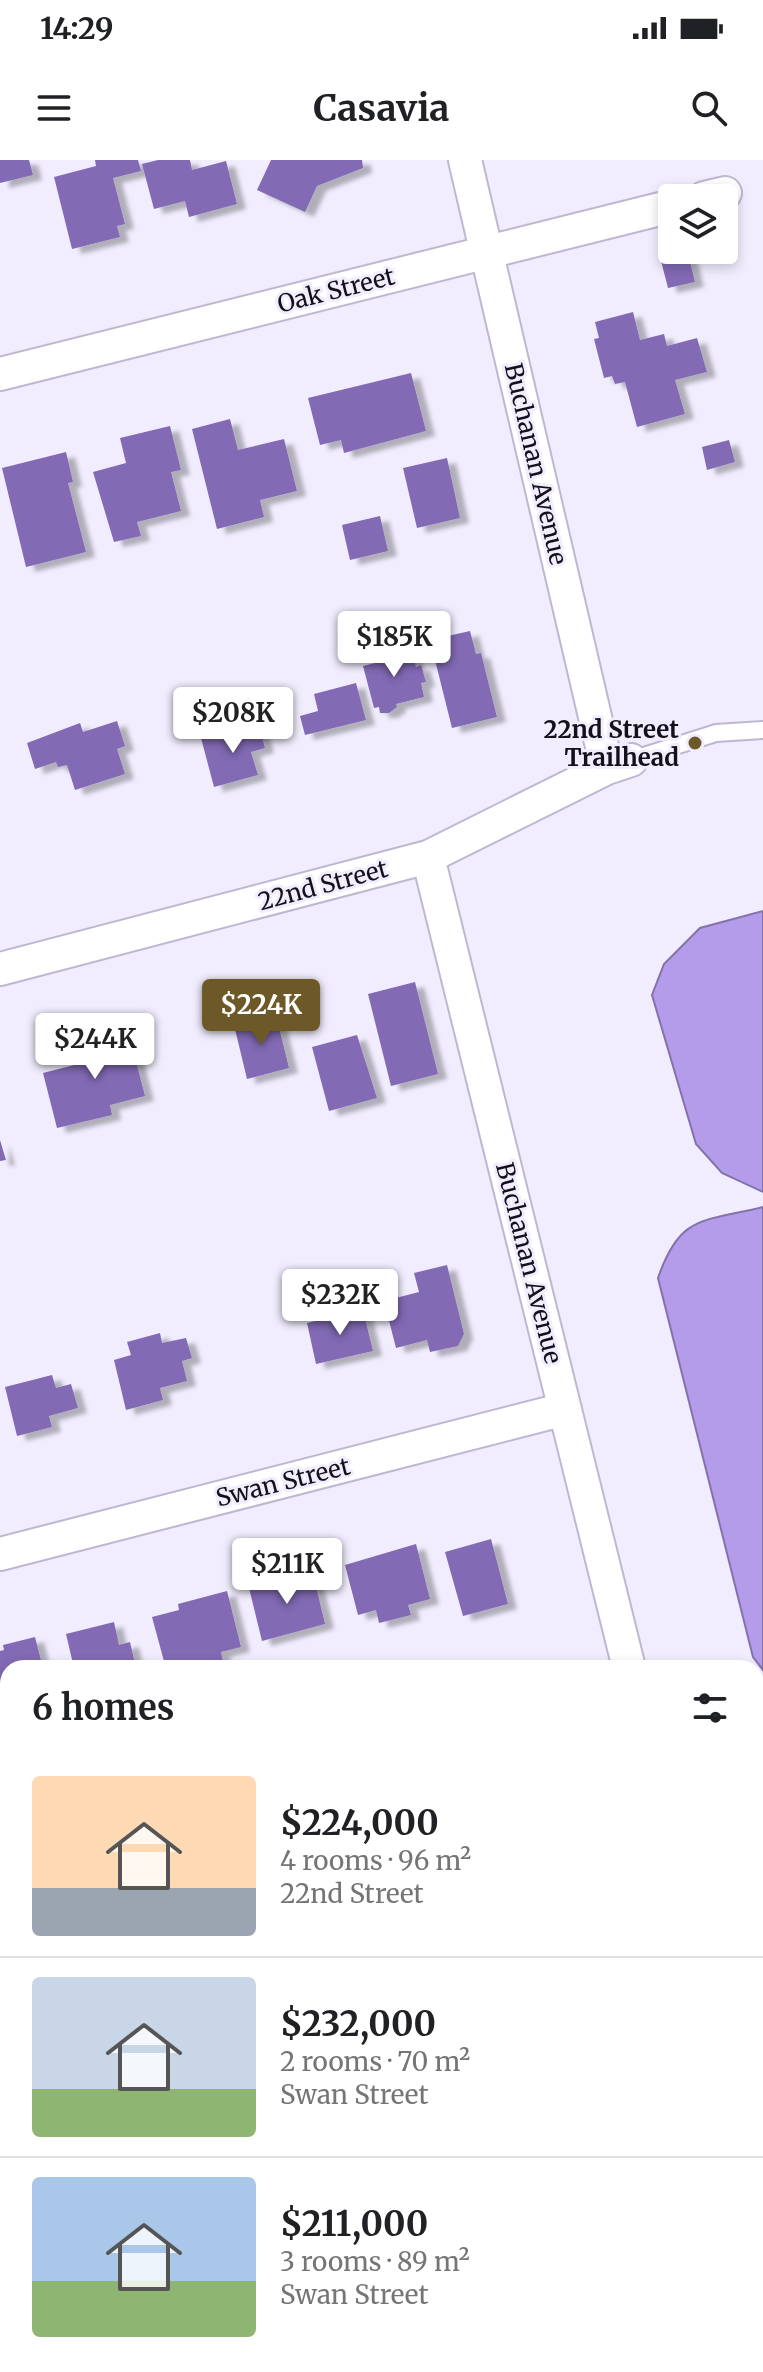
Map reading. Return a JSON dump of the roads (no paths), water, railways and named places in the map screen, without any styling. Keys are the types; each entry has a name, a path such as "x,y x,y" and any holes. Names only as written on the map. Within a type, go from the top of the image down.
{"street":[{"name":"Buchanan Avenue","path":"465,160 619,764"},
{"name":"Oak Street","path":"0,374 658,210"},
{"name":"22nd Street","path":"0,969 428,857 619,764"},
{"name":"Buchanan Avenue","path":"428,857 627,1660"},
{"name":"Swan Street","path":"0,1554 565,1409"}],"lane":[{"path":"619,764 716,733 763,730"}],"place":[{"name":"22nd Street Trailhead","path":"695,743"}]}
